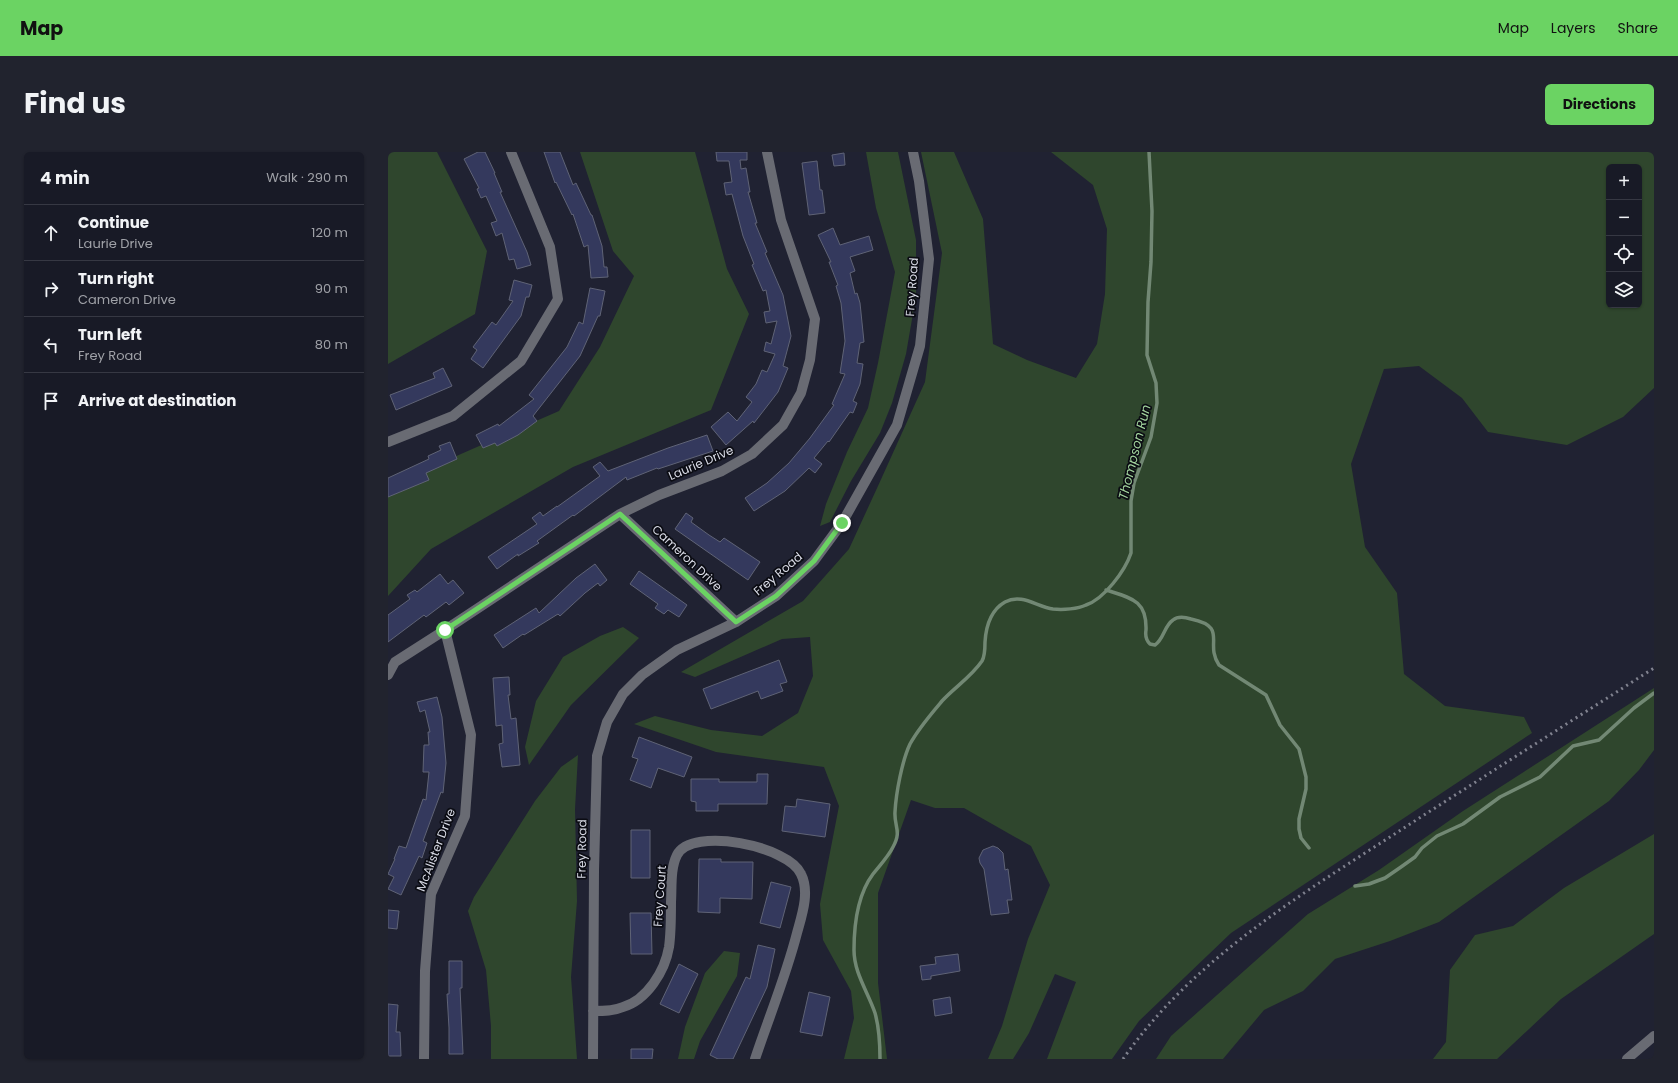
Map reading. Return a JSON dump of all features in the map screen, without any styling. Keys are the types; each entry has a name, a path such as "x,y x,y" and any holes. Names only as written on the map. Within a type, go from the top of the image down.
{"street":[{"path":"388,442 453,416 521,361 558,299 550,247 511,152"},
{"name":"Laurie Drive","path":"388,675 395,662 620,514 659,495 722,471 752,454 783,425 801,393 810,360 815,319 781,220 767,152"},
{"name":"Frey Road","path":"593,1059 594,871 597,756 607,722 623,694 642,675 677,650 736,622 776,596 814,561 842,523 897,425 920,346 929,259 919,181 913,152"},
{"name":"Cameron Drive","path":"620,514 736,622"},
{"name":"McAlister Drive","path":"424,1059 425,971 431,894 465,816 471,734 445,630"},
{"name":"Frey Court","path":"594,1012 624,1007 637,1000 648,990 657,978 664,964 669,948 672,875 678,854 684,847 695,843 711,841 752,844 770,850 796,865 804,883 805,898 802,916 788,968 755,1059"},
{"path":"1627,1059 1654,1036"}],"green space":[{"path":"388,152 437,152 487,251 475,314 388,364"},
{"path":"580,152 695,152 727,269 749,314 711,410 573,467 431,549 388,596 388,486 559,411 600,347 634,276 613,251"},
{"path":"866,152 898,152 916,240 916,296 906,354 892,403 880,433 851,481 830,522 820,526 826,504 847,452 868,408 895,272 876,208"},
{"path":"921,152 954,152 983,219 993,344 1027,360 1076,378 1097,344 1105,294 1107,229 1093,185 1051,152 1654,152 1654,388 1623,417 1567,445 1488,432 1462,398 1419,366 1384,369 1351,464 1365,547 1397,593 1404,674 1445,706 1524,717 1532,733 1231,933 1139,1021 1112,1059 1047,1059 1076,982 1055,974 1029,1033 1013,1059 988,1059 1002,1026 1028,939 1050,885 1031,846 964,808 935,808 911,800 878,893 878,983 887,1059 844,1059 854,1018 851,991 823,940 820,904 839,806 824,767 716,752 634,724 655,716 711,730 762,736 798,713 813,676 810,637 782,639 695,677 681,672 803,601 849,549 925,382 942,253"},
{"path":"623,627 639,638 571,705 529,765 525,747 536,701 563,657 600,636"},
{"path":"1654,688 1654,750 1639,770 1609,801 1439,922 1390,941 1335,959 1303,991 1264,1010 1223,1059 1156,1059 1171,1036 1308,914 1379,870 1463,811"},
{"path":"578,755 575,809 577,901 571,977 577,1059 491,1059 491,1026 486,970 468,911 474,897 535,801 561,767"},
{"path":"1654,834 1654,934 1561,999 1497,1059 1433,1059 1446,1042 1450,970 1475,935 1513,926 1564,888"},
{"path":"724,951 740,953 737,976 700,1041 694,1059 678,1059 685,1027 705,973"}],"building":[{"path":"478,152 485,152 495,173 502,192 500,192 527,252 531,265 517,269 514,259 509,260 502,233 496,236 491,223 497,221 486,196 481,198 477,189 479,188 464,159"},
{"path":"544,152 560,152 573,185 576,183 592,215 602,246 604,267 607,267 608,277 591,278 588,245 584,247 573,214 572,215 556,182 555,183"},
{"path":"716,152 747,152 747,160 740,160 741,169 746,168 750,192 748,192 757,223 755,223 767,252 765,253 783,295 791,336 783,366 788,368 778,392 754,423 753,421 726,445 711,427 728,412 737,421 752,402 746,397 756,384 762,370 767,372 775,354 764,351 766,342 771,344 777,321 766,323 764,312 770,311 766,290 763,291 752,265 754,264 743,236 732,194 726,195 724,183 732,182 729,161 717,161"},
{"path":"844,153 845,165 834,166 832,155"},
{"path":"817,161 820,190 822,190 825,213 809,215 802,163"},
{"path":"833,228 840,245 869,236 873,250 850,257 855,271 850,273 855,294 857,293 860,303 864,342 860,343 857,363 863,364 860,384 853,401 857,403 853,413 850,412 829,442 828,441 814,458 822,464 815,473 809,468 785,491 754,511 745,498 767,483 789,463 810,438 834,405 832,404 845,374 840,373 845,341 841,303 836,286 838,285 829,262 831,262 818,235"},
{"path":"514,280 532,285 529,297 526,297 521,316 483,368 471,359 477,350 473,347 492,322 496,325 513,301 509,300"},
{"path":"590,288 605,291 600,316 598,316 580,356 533,416 537,421 518,435 497,446 495,443 483,448 476,435 498,424 499,426 534,399 529,395 567,347 579,322 583,324"},
{"path":"443,368 452,386 396,410 390,395 435,378 433,373"},
{"path":"707,435 713,451 658,469 657,468 627,480 626,477 574,516 573,515 537,541 539,543 518,556 518,554 497,569 488,557 537,524 532,518 540,512 543,516 600,476 593,467 600,462 608,471"},
{"path":"450,442 457,459 426,473 429,480 388,497 388,478 429,459 428,456 441,450 439,446"},
{"path":"686,513 693,518 691,522 709,535 720,542 724,538 760,562 748,580 675,529"},
{"path":"595,564 607,580 600,586 598,583 560,616 558,614 524,635 523,634 503,648 494,635 536,608 539,613 576,578"},
{"path":"639,571 687,605 679,617 668,610 664,614 655,608 658,604 630,584"},
{"path":"440,574 448,584 453,580 464,593 449,605 446,602 426,617 424,615 388,642 388,615 410,599 407,595 415,590 417,592"},
{"path":"779,660 787,682 780,684 783,691 761,699 758,691 711,709 703,689"},
{"path":"509,677 510,695 508,695 511,719 516,718 520,765 502,767 499,744 503,743 502,725 496,726 493,678"},
{"path":"437,697 442,717 446,763 443,793 441,792 423,841 427,843 422,858 419,856 401,895 388,889 394,877 388,874 399,846 406,848 423,799 426,800 429,772 423,772 424,745 429,745 428,732 430,732 425,710 420,712 417,702"},
{"path":"639,737 692,757 684,777 658,768 651,788 630,780 638,759 632,757"},
{"path":"757,774 768,774 767,804 718,804 718,811 696,811 696,802 691,801 691,779 719,779 719,782 757,782"},
{"path":"797,799 830,804 825,837 782,831 785,806 796,807"},
{"path":"631,830 650,830 650,878 631,878"},
{"path":"993,846 998,848 1003,853 1005,870 1008,869 1012,900 1007,900 1009,913 991,915 984,869 979,858 983,850"},
{"path":"699,859 721,859 721,862 753,862 752,899 720,898 720,913 698,912"},
{"path":"771,882 791,887 780,928 760,923"},
{"path":"388,910 399,911 397,929 388,928"},
{"path":"630,913 651,913 652,954 631,954"},
{"path":"758,945 775,949 767,987 733,1059 718,1059 710,1055 746,977 750,979"},
{"path":"958,954 960,971 931,976 931,979 922,980 920,966 936,964 935,957"},
{"path":"449,961 462,961 462,988 460,988 463,1054 449,1054 447,994 449,994"},
{"path":"679,964 698,974 679,1013 660,1004"},
{"path":"809,992 830,997 822,1036 800,1032"},
{"path":"950,997 952,1013 935,1016 933,1000"},
{"path":"388,1004 398,1005 396,1032 400,1032 401,1056 388,1056"},
{"path":"631,1049 653,1049 652,1059 631,1059"}],"waterway":[{"name":"Thompson Run","path":"880,1059 879,1036 875,1013 856,967 854,950 855,930 860,900 868,882 896,842 897,833 895,812 897,796 902,768 910,744 929,716 942,701 973,672 982,661 988,624 996,609 1000,605 1017,599 1029,601 1053,609 1070,609 1083,606 1093,602 1107,591 1119,576 1131,553 1131,501 1134,483 1151,437 1157,403 1156,383 1147,355 1152,211 1149,152"},
{"path":"1106,590 1130,598 1140,606 1144,612 1146,620 1146,638 1150,644 1155,645 1170,623 1177,618 1189,618 1209,626 1213,631 1215,657 1219,665 1266,695 1280,725 1299,749 1306,777 1306,789 1299,819 1299,829 1301,838 1309,848"},
{"path":"1355,886 1369,884 1385,878 1415,857 1422,848 1437,836 1463,824 1500,797 1540,777 1573,746 1599,740 1634,708 1654,693"}],"railway":[{"path":"1123,1059 1152,1022 1184,988 1218,957 1255,928 1332,874 1654,668"}],"route":[{"path":"445,630 620,514 736,622 776,596 814,561 842,523"}]}
